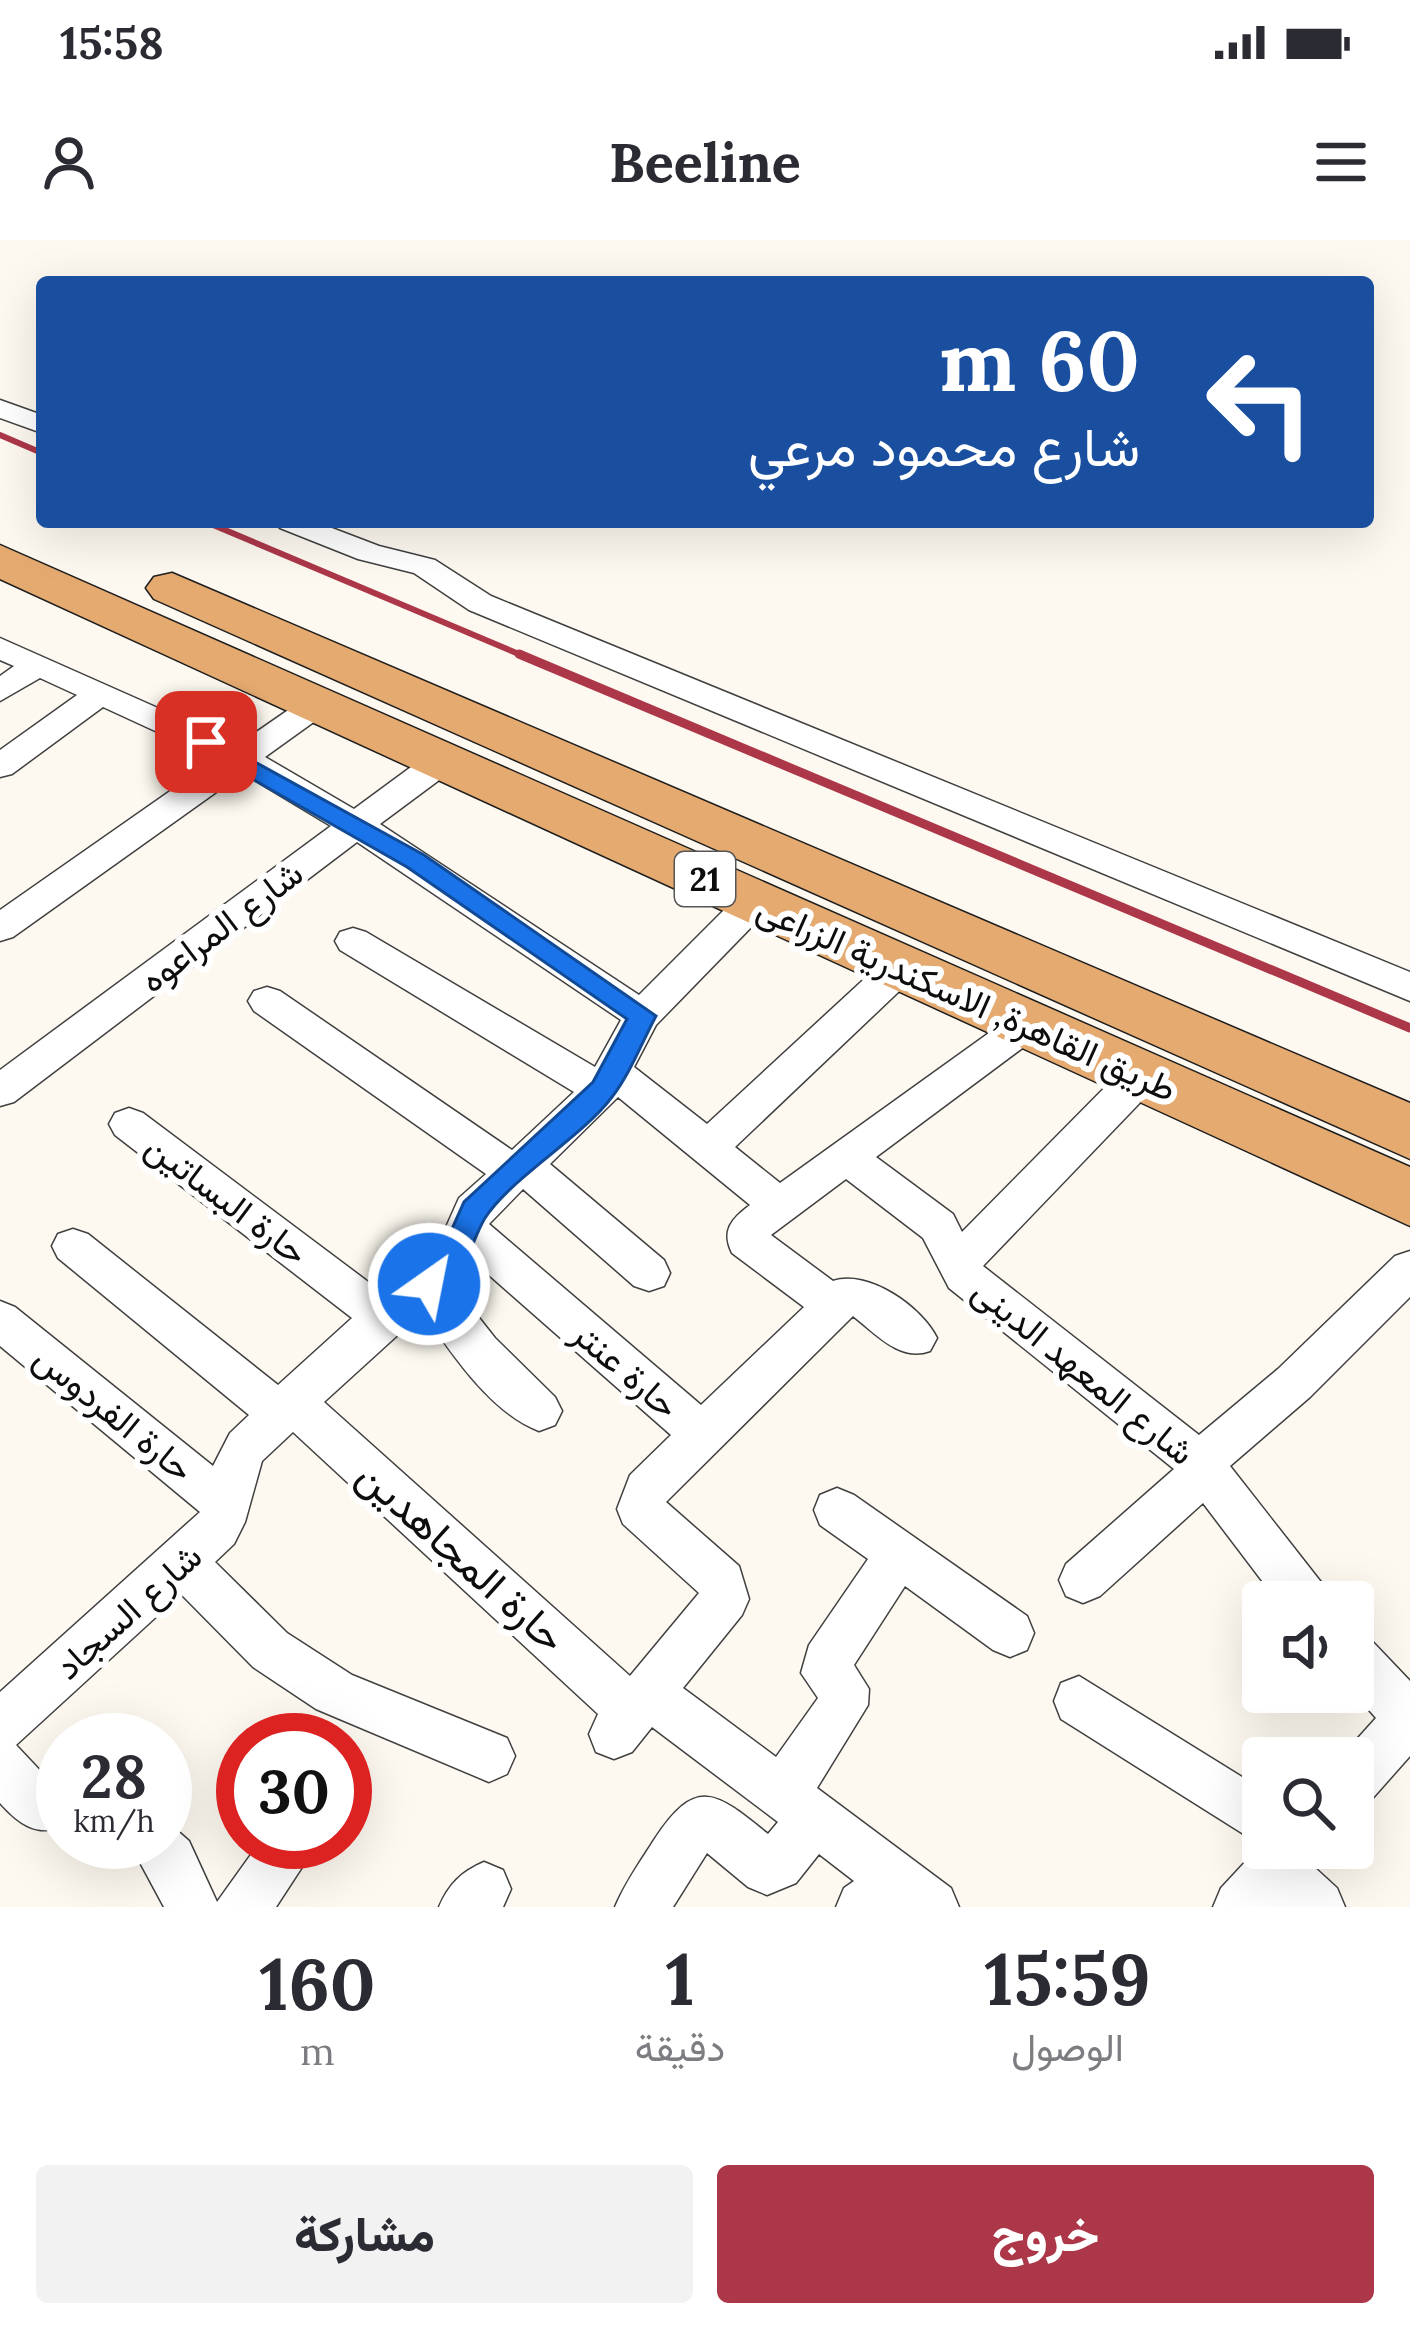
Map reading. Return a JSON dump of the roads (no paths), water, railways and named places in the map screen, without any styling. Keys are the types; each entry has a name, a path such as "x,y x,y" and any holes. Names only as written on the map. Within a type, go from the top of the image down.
{"highway":[{"name":"طريق القاهرة, الاسكندرية الزراعى","path":"0,513 1410,1132"},
{"name":"طريق القاهرة, الاسكندرية الزراعى","path":"0,560 1410,1198"}],"street":[{"path":"0,408 36,423"},
{"path":"305,528 369,553 424,566 480,603 1410,987"},
{"path":"0,648 242,758 357,825 642,1016"},
{"path":"0,691 37,664"},
{"path":"0,766 100,694"},
{"path":"0,928 318,704"},
{"name":"شارع المراعوه","path":"0,1091 442,760"},
{"name":"شارع السجاد","path":"5,1713 217,1529 228,1507 233,1465 284,1406 383,1317 429,1284 455,1256 474,1210 608,1081 642,1016 754,902"},
{"path":"353,941 608,1081 709,1148 780,1206"},
{"path":"709,1148 900,968"},
{"path":"267,1001 519,1169 649,1273"},
{"path":"834,1305 746,1239 748,1229 1027,1025"},
{"path":"956,1266 1140,1076"},
{"name":"حارة البساتين","path":"129,1124 383,1317"},
{"name":"شارع المعهد الدينى","path":"847,1158 938,1226 956,1266 1203,1467 1291,1581"},
{"name":"حارة عنتر","path":"464,1228 702,1434 646,1490 640,1509 722,1582 725,1599 632,1713"},
{"name":"حارة المجاهدين","path":"73,1246 284,1406 632,1713 799,1806 898,1898"},
{"path":"1083,1580 1410,1269"},
{"path":"429,1284 482,1358 539,1411"},
{"path":"702,1434 847,1294 856,1294 915,1338"},
{"name":"حارة الفردوس","path":"0,1320 228,1507"},
{"path":"837,1510 1010,1634"},
{"path":"642,1907 696,1823 714,1824 767,1868 777,1864 843,1705 844,1689 826,1672 827,1662 899,1554"},
{"path":"183,1563 270,1650 334,1692 489,1756"},
{"path":"1374,1679 1410,1718 1374,1758"},
{"path":"1079,1700 1242,1839"},
{"path":"0,1764 36,1804"},
{"path":"174,1869 192,1907"},
{"path":"242,1907 273,1869"},
{"path":"1277,1869 1318,1907"}],"railway":[{"path":"0,435 36,450"},
{"path":"220,528 526,657"},
{"path":"519,654 1410,1028"}]}
